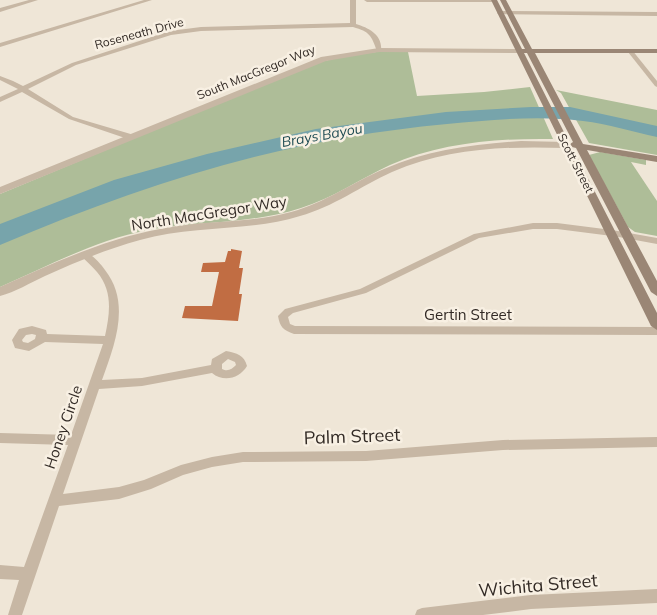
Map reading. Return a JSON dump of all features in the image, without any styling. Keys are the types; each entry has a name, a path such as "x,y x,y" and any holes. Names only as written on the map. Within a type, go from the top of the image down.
{"main road":[{"name":"Scott Street","path":"494,0 657,326"},
{"name":"Scott Street","path":"503,0 657,292"},
{"name":"South MacGregor Way","path":"518,51 657,51"},
{"name":"North MacGregor Way","path":"564,140 580,146 657,159"}],"street":[{"path":"0,10 35,0"},
{"path":"0,44 139,1 149,0"},
{"path":"353,0 353,25 371,31 378,38 379,50"},
{"path":"367,0 494,0"},
{"path":"500,13 657,14"},
{"name":"Roseneath Drive","path":"0,100 74,64 170,33 210,28 353,25"},
{"name":"South MacGregor Way","path":"0,191 308,63 344,54 379,50 518,51"},
{"path":"630,51 657,84"},
{"path":"0,78 57,112 83,123 131,137"},
{"name":"North MacGregor Way","path":"0,292 108,246 160,232 252,223 297,214 335,198 388,170 437,154 493,144 564,140"},
{"name":"Gertin Street","path":"612,233 557,226 533,226 477,236 363,291 289,311 283,316 283,321 285,326 294,330 657,331"},
{"path":"612,233 657,242"},
{"name":"Honey Circle","path":"15,615 95,385 114,319 114,298 108,279 98,266 85,255"},
{"path":"42,338 108,340"},
{"path":"95,385 142,382 215,368"},
{"path":"0,438 76,440"},
{"name":"Palm Street","path":"55,501 119,493 146,485 181,470 212,462 244,457 366,456 503,445 657,442"},
{"path":"0,572 28,574"},
{"name":"Wichita Street","path":"422,615 531,602 657,596"}],"green space":[{"path":"376,52 408,52 417,96 530,87 553,139 470,143 429,152 390,165 335,194 301,208 245,220 167,227 129,234 72,254 0,287 0,194 315,63"},
{"path":"556,90 657,110 657,155 589,143 561,93"},
{"path":"600,152 646,160 646,165 631,162 657,201 657,236 635,232 628,227 589,155"}],"water":[{"name":"Brays Bayou","path":"531,107 570,107 657,126 657,137 592,122 532,118 447,124 330,140 219,166 164,183 55,222 0,245 0,224 114,180 207,154 316,129 446,112"}],"building":[{"path":"231,249 242,251 239,268 243,268 239,294 242,294 238,321 182,318 185,306 212,306 219,272 201,272 203,263 225,262 228,251 231,251"}]}
